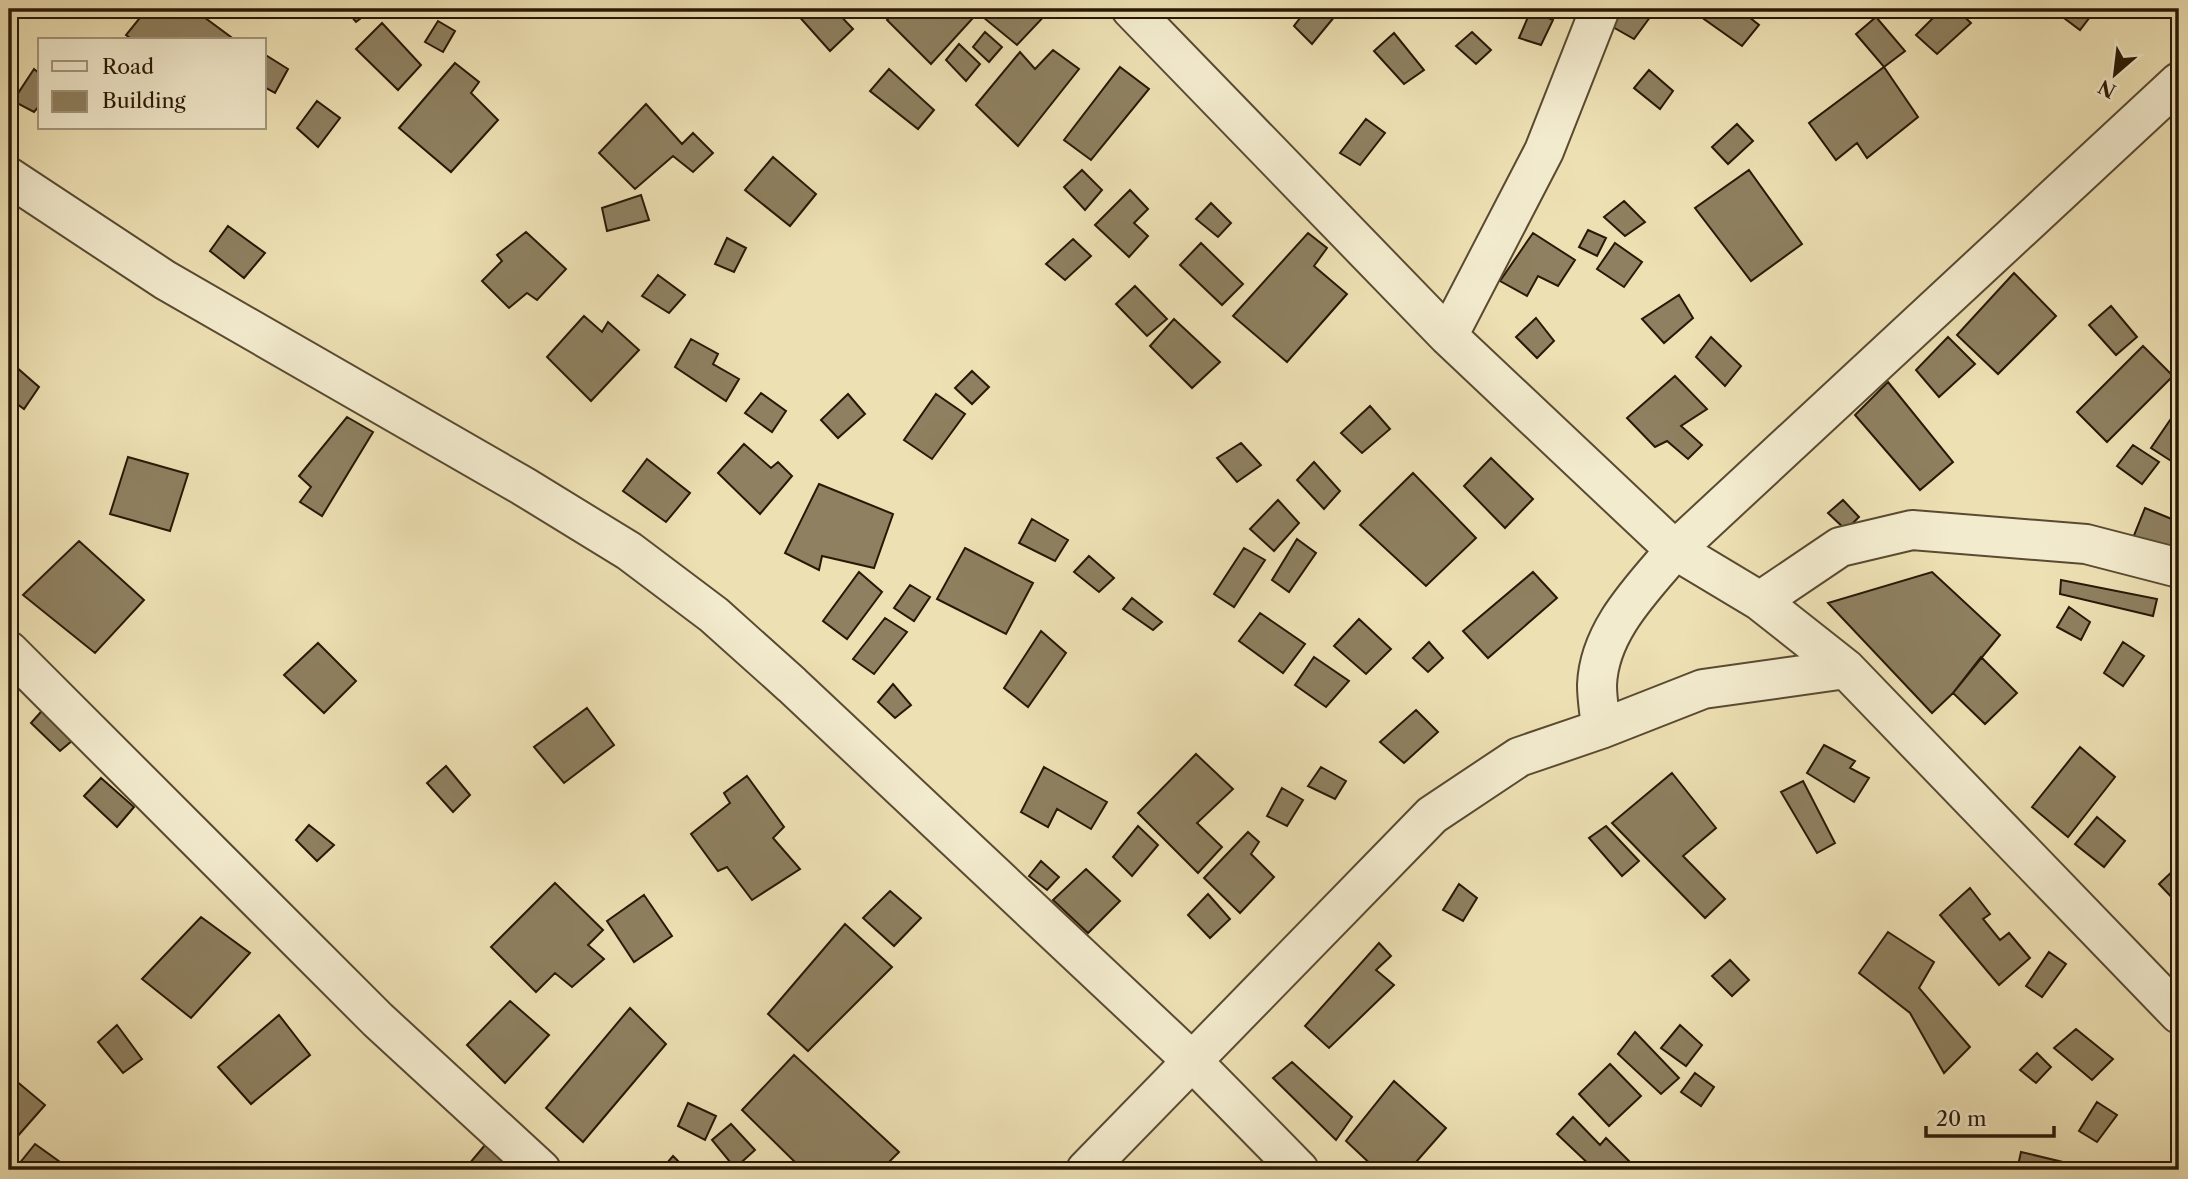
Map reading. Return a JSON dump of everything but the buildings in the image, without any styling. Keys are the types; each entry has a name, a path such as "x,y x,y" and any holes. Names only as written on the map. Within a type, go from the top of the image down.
{"street":[{"path":"1132,9 1448,336 1675,551 1760,601 1846,668 2179,1014"},
{"path":"1448,336 1544,151 1600,9"},
{"path":"1601,729 1597,685 1601,663 1613,630 1633,600 1675,551 2179,82"},
{"path":"9,177 165,280 511,479 629,551 714,615 792,684 1192,1061 1299,1170"},
{"path":"1760,601 1840,547 1912,530 2086,544 2179,568"},
{"path":"9,651 378,1020 541,1170"},
{"path":"1086,1170 1432,815 1519,757 1601,729 1703,689 1846,668"}]}
